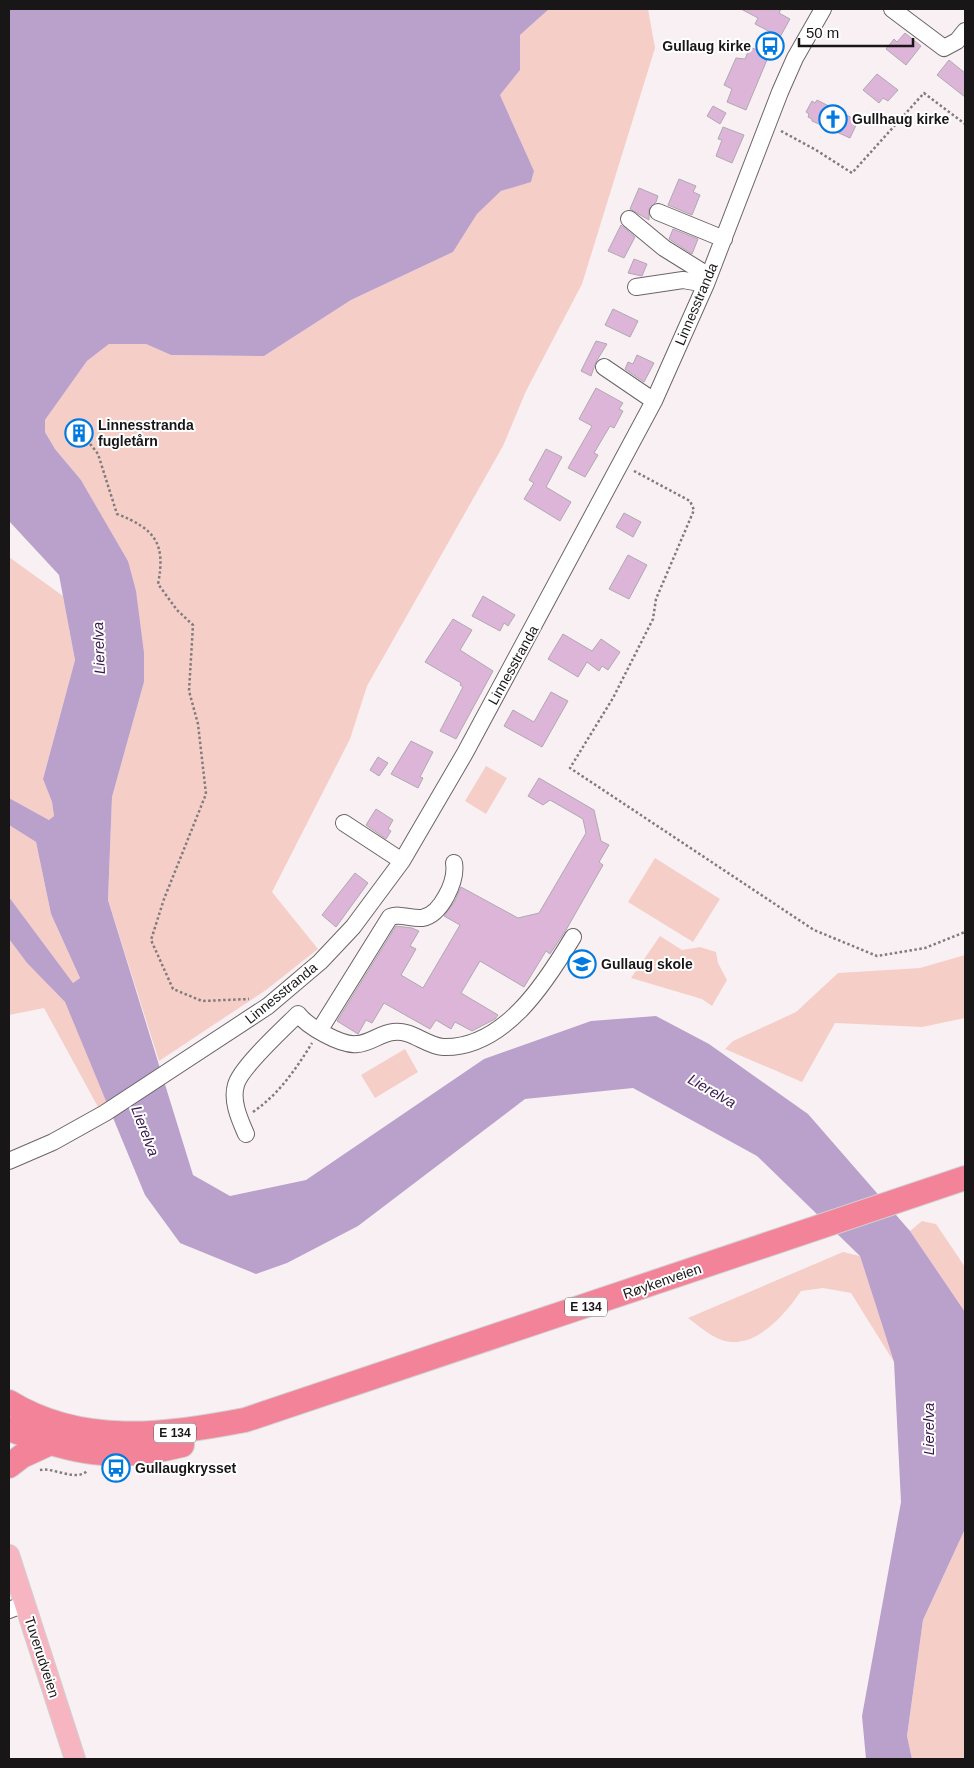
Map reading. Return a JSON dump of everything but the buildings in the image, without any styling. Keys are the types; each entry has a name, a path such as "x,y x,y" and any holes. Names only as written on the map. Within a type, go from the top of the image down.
{"highway":[{"name":"Røykenveien","path":"9,1429 48,1444 110,1455 141,1453 190,1443 245,1420 965,1178"},
{"name":"Røykenveien","path":"9,1406 67,1426 128,1435 185,1432 245,1420"},
{"path":"9,1466 22,1456 48,1444"}],"main road":[{"name":"Tuverudveien","path":"9,1555 17,1607 75,1759"}],"street":[{"name":"Linnesstranda","path":"9,1162 53,1142 105,1114 268,1006 320,962 353,927 402,861 465,753 654,401 724,239 766,125 795,58 823,9"},
{"path":"892,9 944,48 962,40"},
{"path":"658,212 724,239"},
{"path":"629,219 707,280"},
{"path":"636,287 683,280 707,280"},
{"path":"604,367 654,401"},
{"path":"344,823 402,861"},
{"path":"319,1031 390,917 426,917 439,907 454,873 454,863"},
{"path":"243,1128 235,1093 236,1085 242,1073 298,1014 303,1021 319,1031 343,1042 358,1045 393,1032 405,1032 439,1047 457,1047 485,1038 521,1009 540,990 574,937"}],"path":[{"path":"766,125 816,150 852,173 924,93 965,124"},
{"path":"84,436 98,454 117,514 141,524 156,540 162,565 158,584 177,610 192,625 190,691 198,724 206,794 164,899 151,940 173,989 202,1001 253,999"},
{"path":"621,464 690,501 694,510 656,599 653,619 613,698 570,768 814,930 876,956 925,948 965,932"},
{"path":"243,1128 293,1075 319,1031"},
{"path":"36,1471 50,1469 81,1475 90,1468 91,1453"}],"shaded area":[{"path":"549,9 648,9 655,48 582,284 526,391 503,446 367,686 350,739 272,892 318,949 266,990 159,1061 108,900 112,797 144,682 128,561 81,480 55,449 45,432 45,420 87,361 109,344 146,344 171,355 264,356 351,300 453,252 477,214 501,191 531,181 534,171 500,95 520,70 520,35"},
{"path":"9,557 63,596 75,660 43,779 52,802 54,816 49,820 9,798"},
{"path":"486,766 507,778 486,814 465,801"},
{"path":"9,825 36,842 51,914 80,978 73,983 9,897"},
{"path":"655,858 720,899 693,942 628,902"},
{"path":"660,936 682,950 700,947 716,952 718,963 727,980 712,1006 702,999 631,978"},
{"path":"9,939 27,963 65,1002 107,1102 98,1107 44,1008 9,1015"},
{"path":"965,955 965,1018 922,1027 835,1023 802,1082 725,1049 733,1041 796,1012 838,973 920,968"},
{"path":"405,1049 418,1072 375,1098 361,1075"},
{"path":"922,1221 936,1224 963,1264 965,1269 965,1312 910,1231"},
{"path":"843,1252 860,1256 894,1362 851,1293 823,1288 801,1291 772,1325 753,1338 743,1341 720,1340 688,1318"},
{"path":"965,1529 965,1759 912,1759 907,1736 923,1620"}],"water":[{"name":"Lierelva","path":"9,9 549,9 520,35 520,70 500,95 534,171 531,182 501,191 477,214 453,252 351,300 264,356 171,355 146,344 109,344 87,361 45,420 45,432 55,449 81,480 128,561 136,591 144,653 144,682 112,797 108,900 193,1175 230,1196 306,1180 484,1059 591,1021 656,1016 709,1044 808,1114 910,1231 965,1312 965,1529 923,1620 907,1736 912,1759 866,1759 862,1716 901,1502 894,1362 860,1256 757,1156 633,1088 525,1099 358,1226 287,1263 256,1274 180,1243 145,1195 65,1002 27,963 9,939 9,897 73,983 80,978 51,914 36,842 9,825 9,798 49,820 54,816 52,802 43,779 75,660 59,575 9,521"}],"place":[{"name":"Gullaug kirke","path":"770,46"},
{"name":"Gullhaug kirke","path":"833,119"},
{"name":"Linnesstranda fugletårn","path":"79,433"},
{"name":"Gullaug skole","path":"582,964"},
{"name":"Gullaugkrysset","path":"116,1468"}]}
